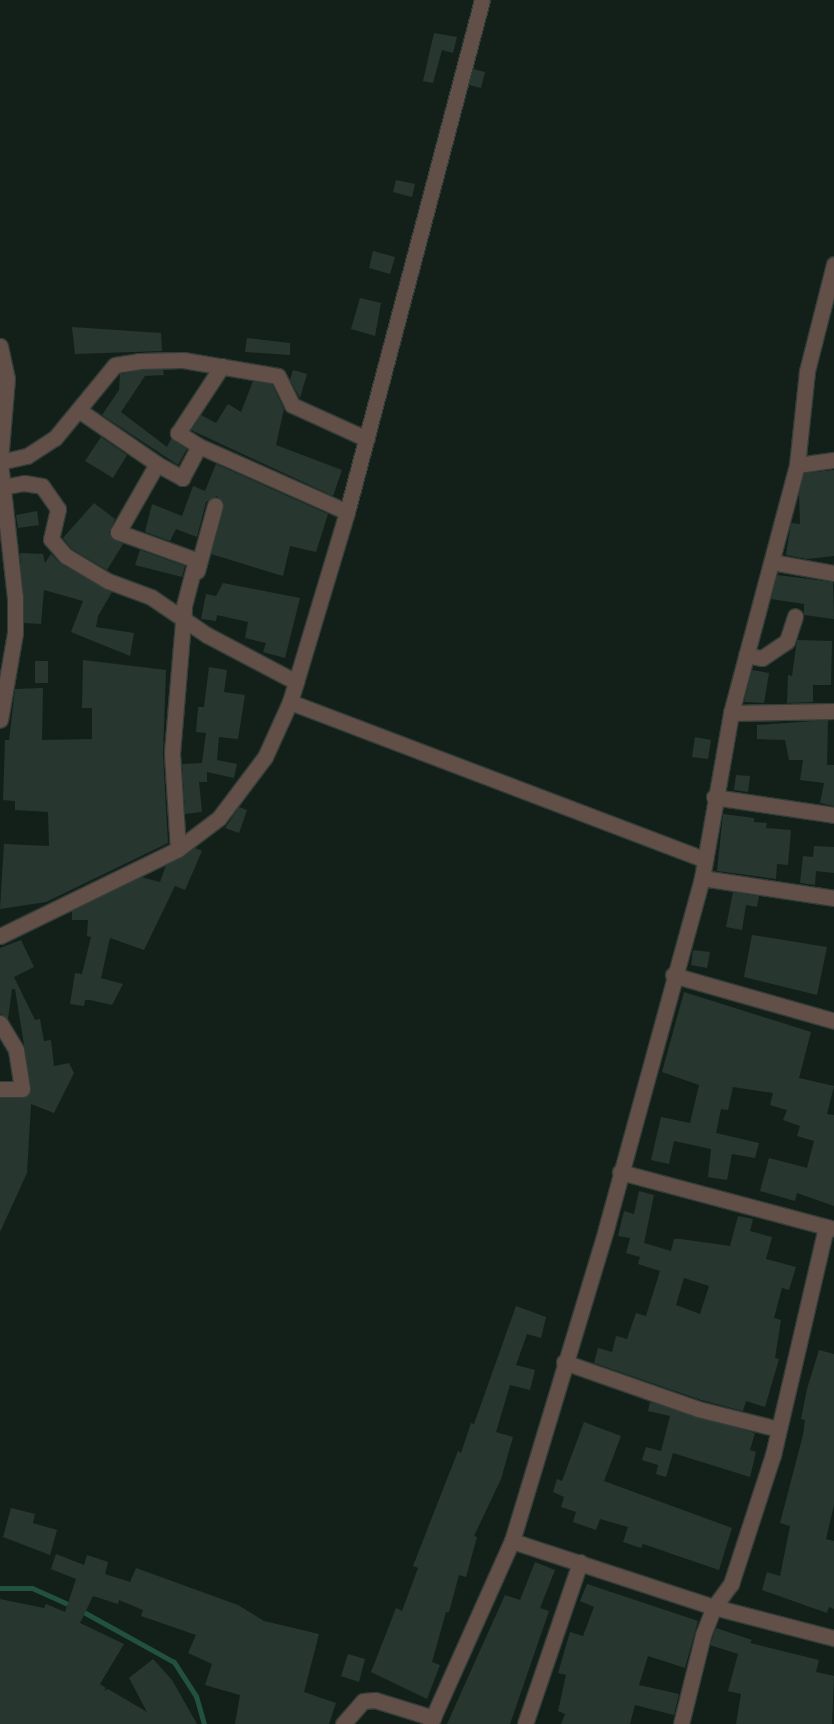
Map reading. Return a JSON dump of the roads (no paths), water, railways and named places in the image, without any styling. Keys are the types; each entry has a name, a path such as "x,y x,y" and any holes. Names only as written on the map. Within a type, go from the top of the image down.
{"street":[{"path":"0,936 178,849 220,818 265,757 290,702 347,512 482,0"},
{"path":"343,1724 363,1701 375,1700 432,1721 512,1540 620,1172 673,975 702,878 714,797 732,713 796,465 807,371 834,264"},
{"path":"0,346 7,378 0,462 3,488 7,597 15,633 1,712"},
{"path":"0,462 27,456 55,438 80,411 115,364 183,360 278,376 292,405 367,439"},
{"path":"222,366 178,433 199,446 347,512"},
{"path":"80,411 157,464 182,478 199,446"},
{"path":"796,465 834,460"},
{"path":"157,464 118,532 196,560 181,618 172,753 178,849"},
{"path":"3,488 24,483 42,486 58,509 51,539 56,548 108,581 151,597 181,618 296,682"},
{"path":"181,618 215,506"},
{"path":"772,562 834,573"},
{"path":"746,655 762,658 788,641 795,616"},
{"path":"290,702 704,859"},
{"path":"732,713 834,711"},
{"path":"714,797 834,815"},
{"path":"702,878 834,898"},
{"path":"673,975 834,1021"},
{"path":"0,1023 16,1050 22,1089 0,1089"},
{"path":"620,1172 830,1228 779,1429 731,1584 714,1607 682,1724"},
{"path":"564,1362 698,1408 779,1429"},
{"path":"512,1540 714,1607 834,1638"},
{"path":"525,1724 580,1562"}],"waterway":[{"path":"0,1588 32,1588 72,1606"},
{"path":"80,1610 174,1662 196,1696 204,1724"}]}
